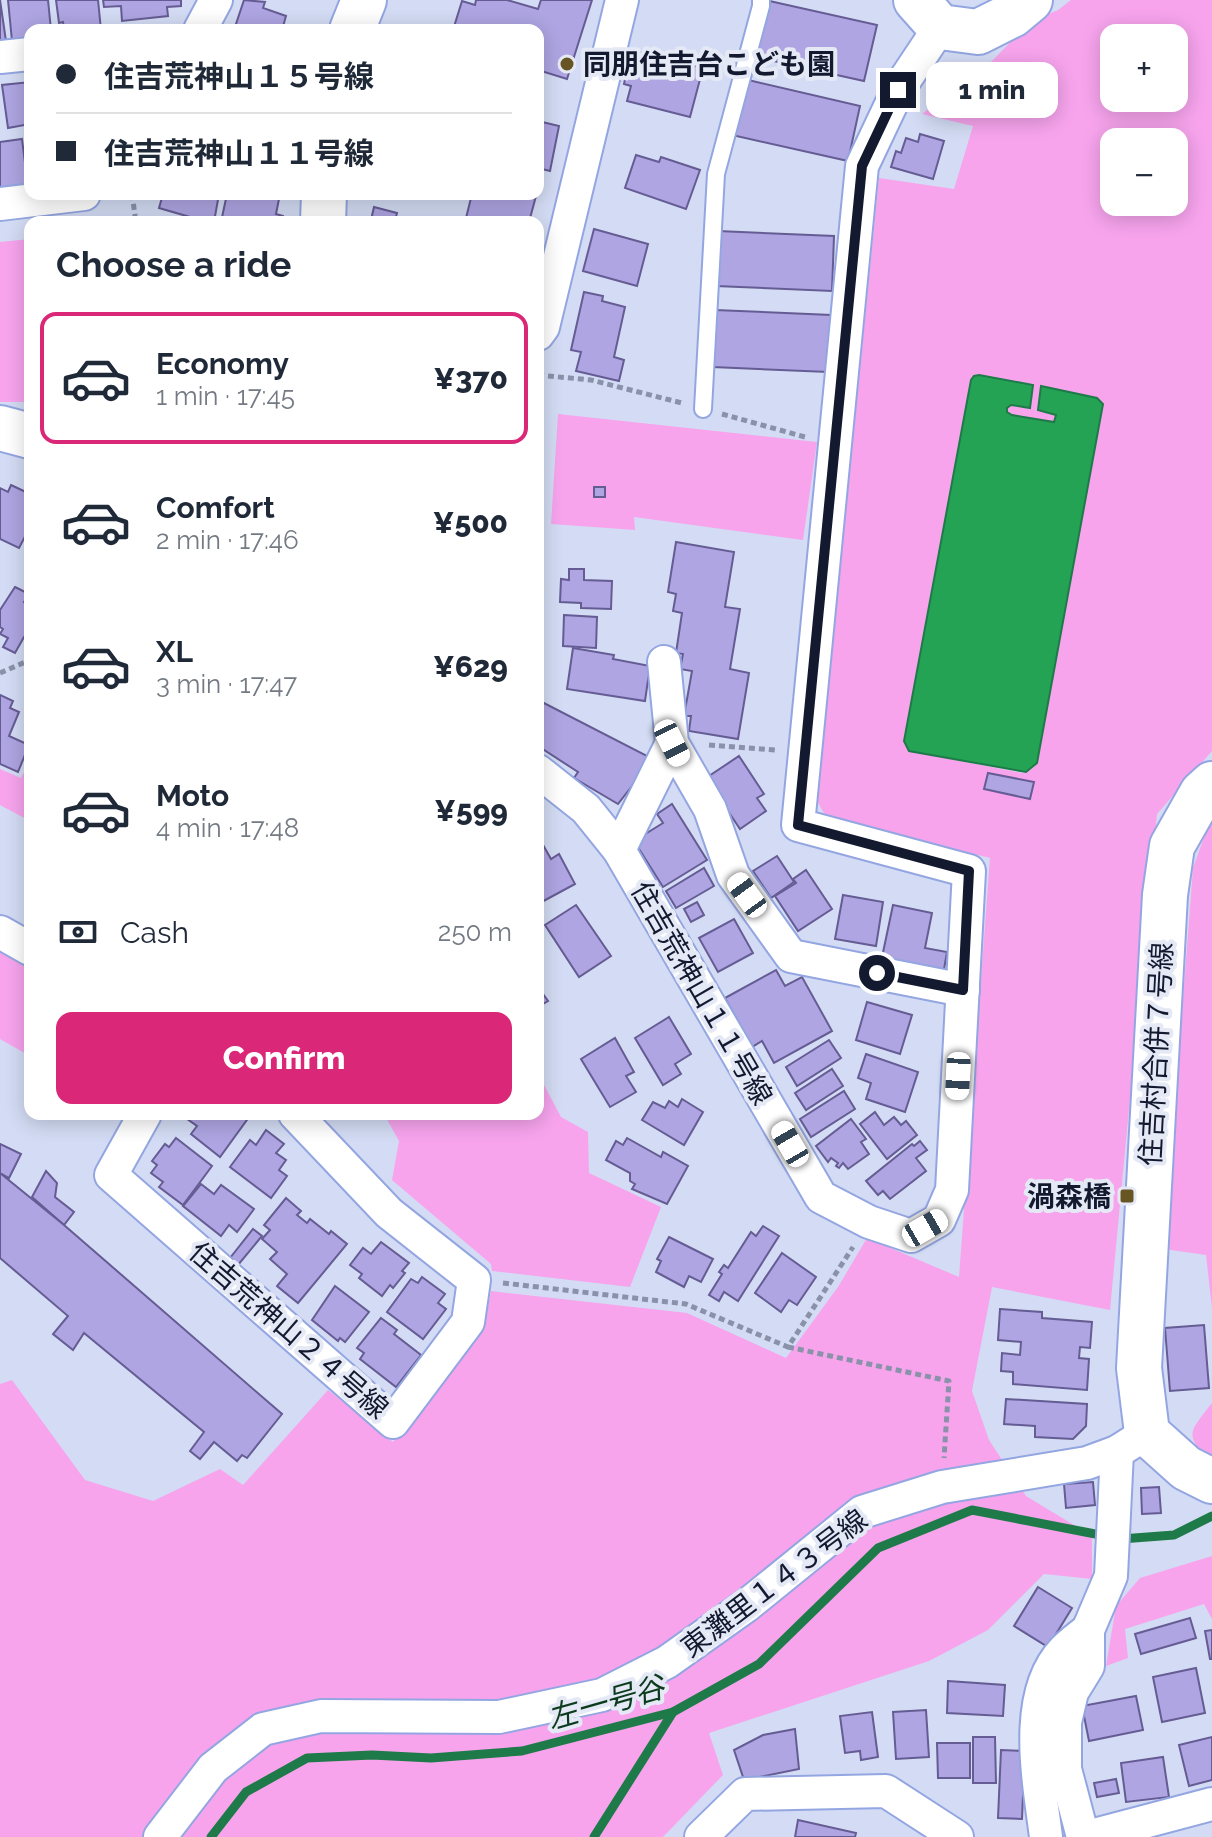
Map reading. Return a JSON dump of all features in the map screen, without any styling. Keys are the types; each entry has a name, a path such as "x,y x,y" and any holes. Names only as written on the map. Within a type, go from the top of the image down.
{"street":[{"path":"203,24 216,0"},
{"path":"354,24 364,0"},
{"path":"544,323 622,0"},
{"path":"928,14 978,32 1012,15 1030,0"},
{"name":"住吉荒神山１１号線","path":"544,776 586,809 619,850 821,1197 869,1222 911,1236 939,1220 952,1190 969,871 798,825 862,166 898,90 928,14"},
{"path":"0,57 24,55"},
{"path":"0,204 34,200"},
{"path":"0,428 24,434"},
{"path":"664,662 672,743 710,809 733,875 791,956 963,990"},
{"path":"619,850 672,743"},
{"name":"住吉村合併７号線","path":"1132,1442 1139,1368 1165,895 1172,846 1202,793 1212,784"},
{"path":"0,932 24,946"},
{"name":"住吉荒神山２４号線","path":"142,1120 111,1175 393,1422 468,1322 474,1280"},
{"path":"301,1120 389,1213 474,1280"},
{"path":"1199,1474 1132,1442 1116,1484 1111,1576 1088,1630 1088,1666 1072,1692 1065,1722 1065,1769 1085,1837 1212,1804"},
{"name":"東灘里１４３号線","path":"160,1837 213,1768 263,1729 321,1716 499,1717 602,1695 667,1662 746,1606 862,1512 942,1487 1087,1463 1132,1442"},
{"path":"1046,1837 1034,1735 1044,1686 1062,1652 1088,1630"},
{"path":"701,1837 745,1794 886,1791 957,1837"}],"lane":[{"path":"703,409 716,174 761,0"}],"path":[{"path":"544,376 591,380 835,446"},
{"path":"0,673 24,663"},
{"path":"672,743 805,752"},
{"path":"788,1347 869,1222"},
{"path":"474,1280 686,1304 788,1347 949,1381 942,1487"}],"shaded area":[{"path":"1071,0 1212,0 1212,751 1157,814 1110,1310 992,1287 972,1391 989,1440 1026,1496 1092,1536 1092,1579 1044,1574 988,1630 929,1661 709,1733 723,1775 663,1837 0,1837 0,1384 12,1380 85,1480 153,1501 220,1469 243,1485 328,1390 393,1442 484,1327 491,1291 687,1313 786,1358 838,1287 867,1238 959,1277 990,858 826,817 817,801 879,178 954,189 973,126 922,114 990,63 1030,22 1058,10","holes":["971,380 1011,405 1007,412 1012,415 1049,423 1054,422 1057,415 1050,412 1103,404 1037,763 1022,773 909,751 904,741"]},
{"path":"24,240 24,402 0,402 0,242"},
{"path":"979,375 1033,385 1030,408 1011,405 1007,412 1012,415 1054,422 1056,415 1038,410 1041,386 1097,398 1103,404 1037,763 1026,772 909,751 904,741 971,380"},
{"path":"558,414 817,442 803,540 634,517 635,530 551,524"},
{"path":"0,769 21,778 24,772 24,818 0,805"},
{"path":"1212,824 1212,1308 1206,1255 1164,1249 1193,868 1207,829"},
{"path":"0,951 24,965 24,1053 0,1039"},
{"path":"544,1085 561,1117 588,1132 589,1173 661,1207 630,1287 492,1271 491,1264 392,1180 399,1141 387,1120 544,1120"},
{"path":"1212,1403 1212,1466 1197,1447 1192,1434"},
{"path":"1212,1556 1212,1619 1204,1604 1125,1629 1128,1658 1106,1666 1116,1606 1140,1578"}],"building":[{"path":"0,0 6,41 0,42"},
{"path":"8,0 48,0 50,24 24,24 24,40 12,41"},
{"path":"56,0 98,0 100,24 59,23"},
{"path":"103,0 181,0 181,6 167,7 168,16 122,21 121,6 104,7"},
{"path":"244,0 265,2 263,8 286,16 284,24 236,24"},
{"path":"476,0 507,0 538,9 541,0 592,0 567,79 544,72 544,24 455,24 462,1 475,5"},
{"path":"765,0 877,25 864,81 751,56"},
{"path":"639,52 703,68 690,117 627,101 631,86 624,84 628,65 635,67"},
{"path":"744,79 860,106 848,161 732,135"},
{"path":"24,83 24,125 8,128 2,85"},
{"path":"544,122 559,126 550,171 544,170"},
{"path":"920,134 944,141 933,179 891,167 896,151 901,153 906,138 918,142"},
{"path":"22,139 24,188 0,191 0,142"},
{"path":"636,155 659,162 661,157 700,170 686,209 625,188"},
{"path":"161,200 218,200 215,216 187,216 159,208"},
{"path":"226,200 279,200 276,214 283,216 222,216"},
{"path":"470,200 535,200 531,216 466,216"},
{"path":"374,207 397,213 396,216 372,216"},
{"path":"594,229 648,244 637,286 583,271"},
{"path":"718,231 834,236 832,291 716,286"},
{"path":"584,292 603,296 602,301 625,307 614,357 624,360 619,381 576,371 581,352 571,350"},
{"path":"715,310 831,315 828,372 713,367"},
{"path":"11,485 24,491 24,538 19,548 0,539 0,488 8,492"},
{"path":"594,487 605,487 605,497 594,497"},
{"path":"676,542 734,552 725,607 740,609 730,669 749,673 738,739 689,731 691,716 684,716 692,671 680,669 683,654 676,653 682,613 673,611 676,594 668,592"},
{"path":"569,569 584,569 584,580 612,581 611,609 581,608 581,603 560,602 561,579 569,580"},
{"path":"15,587 24,592 24,637 15,653 3,647 8,638 0,634 3,629 0,627 0,610"},
{"path":"564,615 597,617 596,648 563,646"},
{"path":"573,648 614,655 613,659 650,666 645,701 567,689"},
{"path":"0,695 13,701 10,708 19,712 9,736 24,743 24,757 18,772 0,764"},
{"path":"544,703 653,759 618,804 574,778 578,772 544,750"},
{"path":"739,756 764,794 757,798 766,811 740,829 706,778"},
{"path":"988,773 1034,782 1030,799 984,789"},
{"path":"672,804 707,860 663,887 634,841 663,823 657,814"},
{"path":"544,847 551,859 559,854 575,884 544,901"},
{"path":"777,856 794,882 771,898 753,871"},
{"path":"704,868 714,886 676,908 666,891"},
{"path":"806,870 832,909 798,931 775,896 796,883 793,879"},
{"path":"843,895 883,902 876,946 835,939"},
{"path":"697,902 704,915 691,922 684,909"},
{"path":"576,905 611,956 579,977 545,925"},
{"path":"893,905 932,913 925,948 947,952 943,975 881,962"},
{"path":"734,919 753,953 718,972 699,938"},
{"path":"776,970 785,986 802,977 832,1031 774,1063 762,1041 752,1047 725,998"},
{"path":"867,1002 912,1015 900,1054 856,1040"},
{"path":"669,1017 691,1054 675,1064 681,1074 663,1085 635,1038"},
{"path":"615,1038 634,1072 626,1076 636,1092 610,1107 581,1059"},
{"path":"829,1040 841,1058 797,1086 786,1067"},
{"path":"866,1054 918,1072 905,1112 866,1099 871,1083 858,1078"},
{"path":"832,1069 843,1086 806,1110 795,1093"},
{"path":"844,1091 855,1109 811,1137 800,1119"},
{"path":"682,1099 703,1112 684,1145 642,1120 653,1102 665,1108 669,1101 678,1107"},
{"path":"875,1112 884,1125 894,1117 901,1125 906,1121 917,1135 887,1159 860,1124"},
{"path":"851,1119 866,1139 861,1142 869,1154 848,1169 843,1163 839,1168 831,1158 828,1162 816,1146"},
{"path":"189,1120 247,1120 220,1157 191,1134 197,1126"},
{"path":"266,1130 284,1144 276,1153 286,1160 279,1170 287,1176 271,1198 230,1167 250,1140 256,1145"},
{"path":"176,1138 212,1166 183,1205 159,1187 163,1182 151,1173 157,1165 152,1161 165,1144 169,1147"},
{"path":"627,1138 661,1157 663,1152 688,1166 667,1204 632,1189 635,1184 630,1181 630,1173 606,1160 616,1141 623,1145"},
{"path":"920,1141 927,1150 916,1158 926,1171 890,1199 883,1191 878,1195 866,1181"},
{"path":"0,1144 21,1154 9,1178 0,1173"},
{"path":"46,1171 57,1183 55,1197 74,1212 64,1225 32,1197"},
{"path":"0,1173 282,1414 247,1458 242,1455 237,1461 214,1442 200,1459 190,1451 204,1432 84,1333 73,1350 53,1334 68,1316 0,1258"},
{"path":"201,1184 214,1194 221,1185 254,1209 237,1232 229,1225 221,1236 183,1206"},
{"path":"286,1198 301,1211 297,1215 307,1223 310,1219 347,1244 298,1303 277,1286 287,1274 270,1259 277,1252 262,1239 270,1230 264,1225"},
{"path":"763,1226 779,1236 738,1301 724,1292 719,1301 709,1295 724,1265 728,1268 751,1232 756,1236"},
{"path":"253,1229 262,1236 238,1265 230,1258"},
{"path":"669,1237 713,1259 701,1282 689,1276 684,1287 656,1272 661,1261 657,1259"},
{"path":"381,1242 409,1263 393,1288 390,1285 382,1296 359,1278 362,1274 350,1265 363,1248 371,1254"},
{"path":"782,1253 816,1277 797,1305 789,1300 781,1312 755,1293"},
{"path":"422,1277 445,1294 438,1303 446,1309 423,1339 387,1312 411,1279 418,1283"},
{"path":"335,1286 369,1312 345,1342 340,1338 338,1341 312,1320"},
{"path":"1000,1309 1042,1312 1042,1318 1092,1322 1090,1348 1080,1347 1079,1358 1089,1359 1087,1390 1013,1384 1013,1372 1001,1371 1002,1353 1020,1355 1021,1342 998,1340"},
{"path":"381,1318 397,1330 394,1334 421,1355 396,1387 360,1359 364,1353 357,1348"},
{"path":"1204,1325 1209,1388 1170,1391 1165,1328"},
{"path":"1006,1399 1087,1404 1086,1426 1073,1439 1035,1437 1035,1426 1004,1424"},
{"path":"1093,1482 1095,1505 1066,1508 1064,1484"},
{"path":"1159,1487 1161,1513 1142,1514 1141,1488"},
{"path":"1038,1587 1072,1608 1048,1647 1014,1626"},
{"path":"1190,1618 1196,1638 1141,1654 1135,1634"},
{"path":"1212,1630 1212,1659 1210,1659 1205,1631"},
{"path":"1196,1668 1205,1713 1162,1722 1153,1677"},
{"path":"948,1681 1005,1685 1003,1716 947,1713"},
{"path":"1136,1696 1143,1730 1089,1741 1082,1706"},
{"path":"926,1710 929,1757 896,1759 893,1712"},
{"path":"872,1712 878,1757 861,1760 860,1751 845,1753 840,1716"},
{"path":"795,1729 799,1769 744,1780 734,1750 763,1735"},
{"path":"973,1737 995,1737 996,1783 973,1783"},
{"path":"1212,1737 1212,1780 1189,1786 1179,1745"},
{"path":"937,1743 970,1743 970,1778 938,1778"},
{"path":"1001,1750 1025,1751 1022,1819 998,1818"},
{"path":"1163,1757 1169,1797 1126,1802 1121,1763"},
{"path":"1116,1779 1119,1793 1097,1797 1094,1783"},
{"path":"798,1820 856,1833 855,1837 795,1837"}],"waterway":[{"name":"左一号谷","path":"211,1837 246,1792 307,1758 372,1755 431,1758 522,1751 673,1712 759,1664 878,1548 972,1510 1121,1539 1174,1535 1212,1516"},
{"path":"594,1837 673,1712"}],"place":[{"name":"同朋住吉台こども園","path":"567,64"},
{"name":"渦森橋","path":"1127,1196"}],"route":[{"path":"877,973 963,990 969,871 798,825 862,166 898,90"}]}
